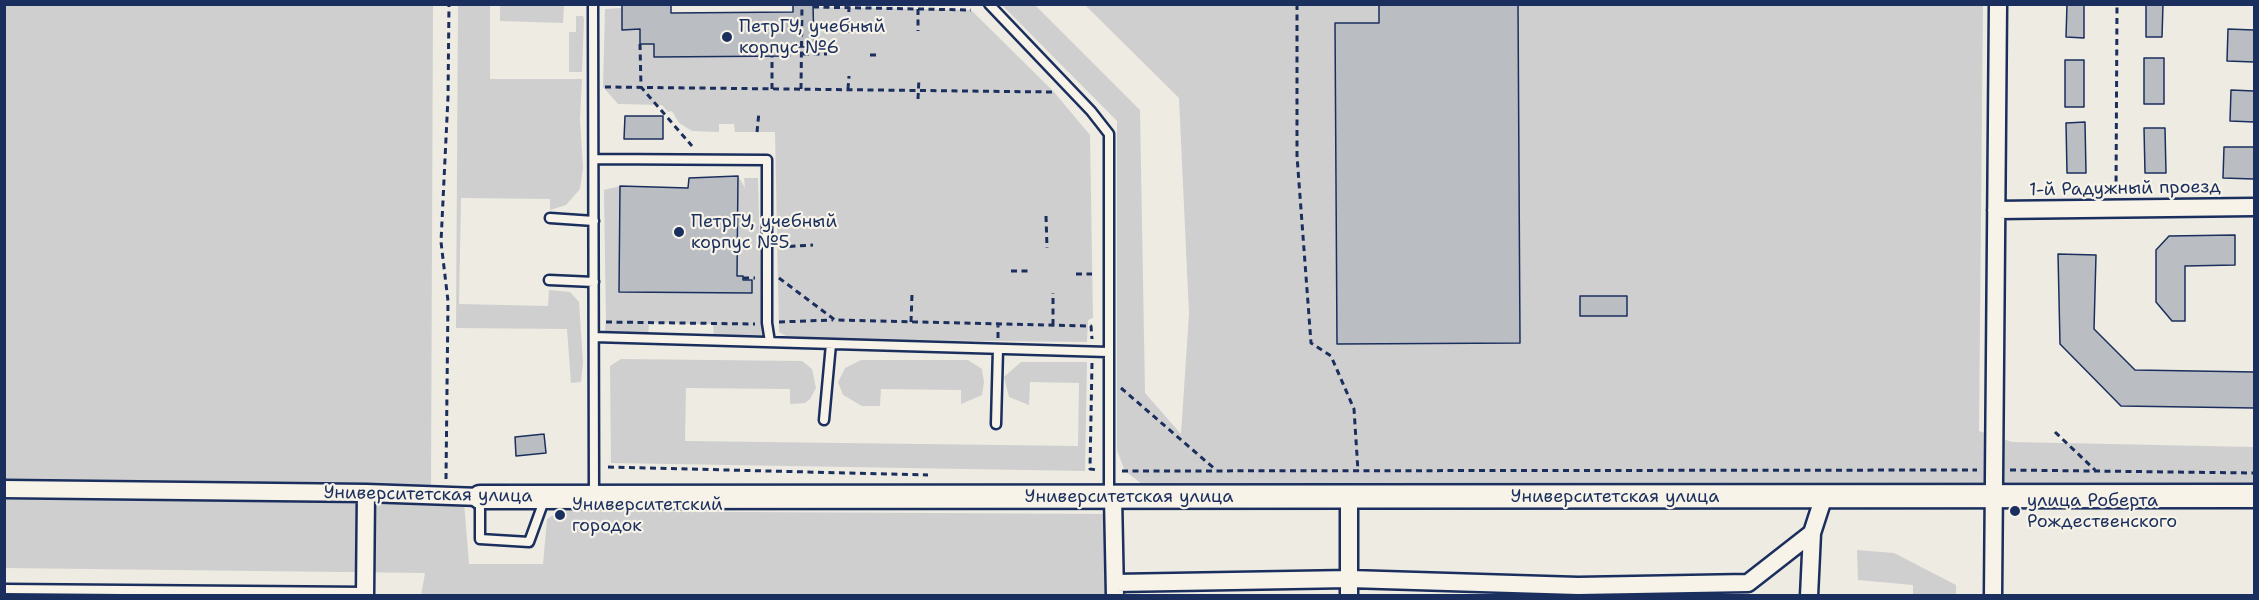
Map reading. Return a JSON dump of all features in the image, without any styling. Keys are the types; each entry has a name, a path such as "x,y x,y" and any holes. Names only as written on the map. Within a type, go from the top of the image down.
{"street":[{"path":"1993,596 1998,4"},
{"name":"1-й Радужный проезд","path":"1996,210 2254,207"},
{"name":"Университетская улица","path":"4,489 594,498 2254,496"},
{"path":"365,594 366,493"},
{"path":"1809,596 1812,533 1824,496"},
{"path":"1111,497 1115,589 1349,587 1578,591 1748,583 1812,533"},
{"path":"1349,497 1349,587"}],"lane":[{"path":"594,4 594,498"},
{"path":"989,4 1091,111 1109,134 1108,377 1111,497"},
{"path":"594,159 767,160 764,323 770,342"},
{"path":"550,218 594,220"},
{"path":"549,280 594,282"},
{"path":"594,337 1108,352"},
{"path":"824,420 831,344"},
{"path":"996,424 998,349"},
{"path":"480,497 480,539 529,542 545,497"},
{"path":"4,588 365,594"}],"path":[{"path":"446,496 448,301 441,242 448,97 449,4"},
{"path":"801,89 802,4"},
{"path":"948,9 949,4"},
{"path":"1297,4 1297,156 1311,343 1331,356 1354,409 1358,471"},
{"path":"2116,209 2117,4"},
{"path":"813,7 886,6 971,10"},
{"path":"849,8 849,33"},
{"path":"918,9 918,31"},
{"path":"640,44 641,87 704,159"},
{"path":"803,54 827,54"},
{"path":"870,55 879,55"},
{"path":"772,56 772,89"},
{"path":"848,90 849,76"},
{"path":"918,99 919,78"},
{"path":"603,87 1054,92"},
{"path":"757,132 759,112"},
{"path":"1046,216 1047,249"},
{"path":"777,247 813,245"},
{"path":"1011,271 1030,272"},
{"path":"1076,274 1092,274"},
{"path":"743,278 761,278"},
{"path":"1053,293 1053,325"},
{"path":"911,323 912,294"},
{"path":"606,322 764,323 835,320"},
{"path":"1108,377 1218,471"},
{"path":"2055,432 2096,471"},
{"path":"605,467 936,475"},
{"path":"1090,469 1090,478"},
{"path":"1110,471 1993,470 2254,473"}],"shaded area":[{"path":"433,4 431,487 464,502 469,564 543,564 547,519 560,511 1113,514 1115,595 421,596 425,573 5,568 5,5"},
{"path":"458,5 490,5 490,79 582,79 580,119 583,168 580,189 566,205 550,210 550,199 461,198 459,304 548,306 549,290 570,292 579,302 583,362 581,382 571,383 567,329 456,328"},
{"path":"500,5 564,5 563,23 500,21"},
{"path":"1002,5 1035,5 1140,110 1145,393 1181,434 1189,314 1179,98 1085,5 1983,5 1979,431 2012,442 2254,447 2254,485 1142,484 1125,471 1117,451 1117,121"},
{"path":"813,7 971,10 1054,92 1090,135 1093,318 1088,320 1087,342 791,339 779,332 775,132 735,132 734,124 719,124 719,132 692,131 679,123 672,111 668,112 662,105 618,104 603,87 605,9 622,8 622,29 640,29 654,44 654,57 790,56 790,47 814,46"},
{"path":"576,16 583,16 584,19 582,72 569,72 569,32 576,32"},
{"path":"738,176 745,188 744,178 758,178 762,342 714,340 713,324 649,323 648,339 604,337 606,322 604,190 620,186 619,292 751,293 752,280 743,280 742,276 737,276"},
{"path":"621,359 802,361 812,369 816,388 805,403 790,404 790,389 686,388 685,441 1078,446 1079,383 1030,382 1029,405 1009,397 1004,377 1021,362 1087,362 1085,471 611,463 610,366"},
{"path":"861,360 968,360 982,369 984,382 982,395 961,404 961,390 881,389 880,406 862,406 843,395 838,382 845,368"},
{"path":"1857,550 1894,553 1956,585 1956,595 1913,595 1913,585 1858,580"}],"building":[{"name":"ПетрГУ, учебный корпус №6","path":"622,4 671,4 671,13 793,12 793,4 813,4 814,47 790,47 790,56 654,57 654,44 640,44 640,29 622,30"},
{"path":"1379,4 1518,4 1520,343 1337,344 1335,23 1379,23"},
{"path":"2067,4 2084,4 2084,38 2066,37"},
{"path":"2146,4 2163,4 2162,37 2146,37"},
{"path":"2228,29 2254,30 2254,62 2227,61"},
{"path":"2144,58 2164,58 2164,104 2144,104"},
{"path":"2065,60 2084,60 2084,107 2065,107"},
{"path":"2231,90 2254,91 2254,122 2230,121"},
{"path":"625,116 663,116 663,139 624,139"},
{"path":"2085,122 2086,173 2067,173 2066,123"},
{"path":"2144,128 2165,128 2166,173 2145,173"},
{"path":"2224,147 2254,147 2254,179 2223,178"},
{"name":"ПетрГУ, учебный корпус №5","path":"738,176 737,276 743,276 743,280 752,280 752,293 619,292 620,186 688,188 689,178"},
{"path":"2235,235 2235,265 2185,266 2185,321 2172,321 2156,302 2156,250 2169,236"},
{"path":"2058,254 2096,255 2094,329 2135,370 2254,372 2254,408 2121,406 2060,344"},
{"path":"1580,296 1627,296 1627,316 1580,316"},
{"path":"544,434 546,453 516,456 515,437"}],"place":[{"name":"ПетрГУ, учебный корпус №6","path":"727,37"},
{"name":"ПетрГУ, учебный корпус №5","path":"679,232"},
{"name":"улица Роберта Рождественского","path":"2015,511"},
{"name":"Университетский городок","path":"560,515"}]}
